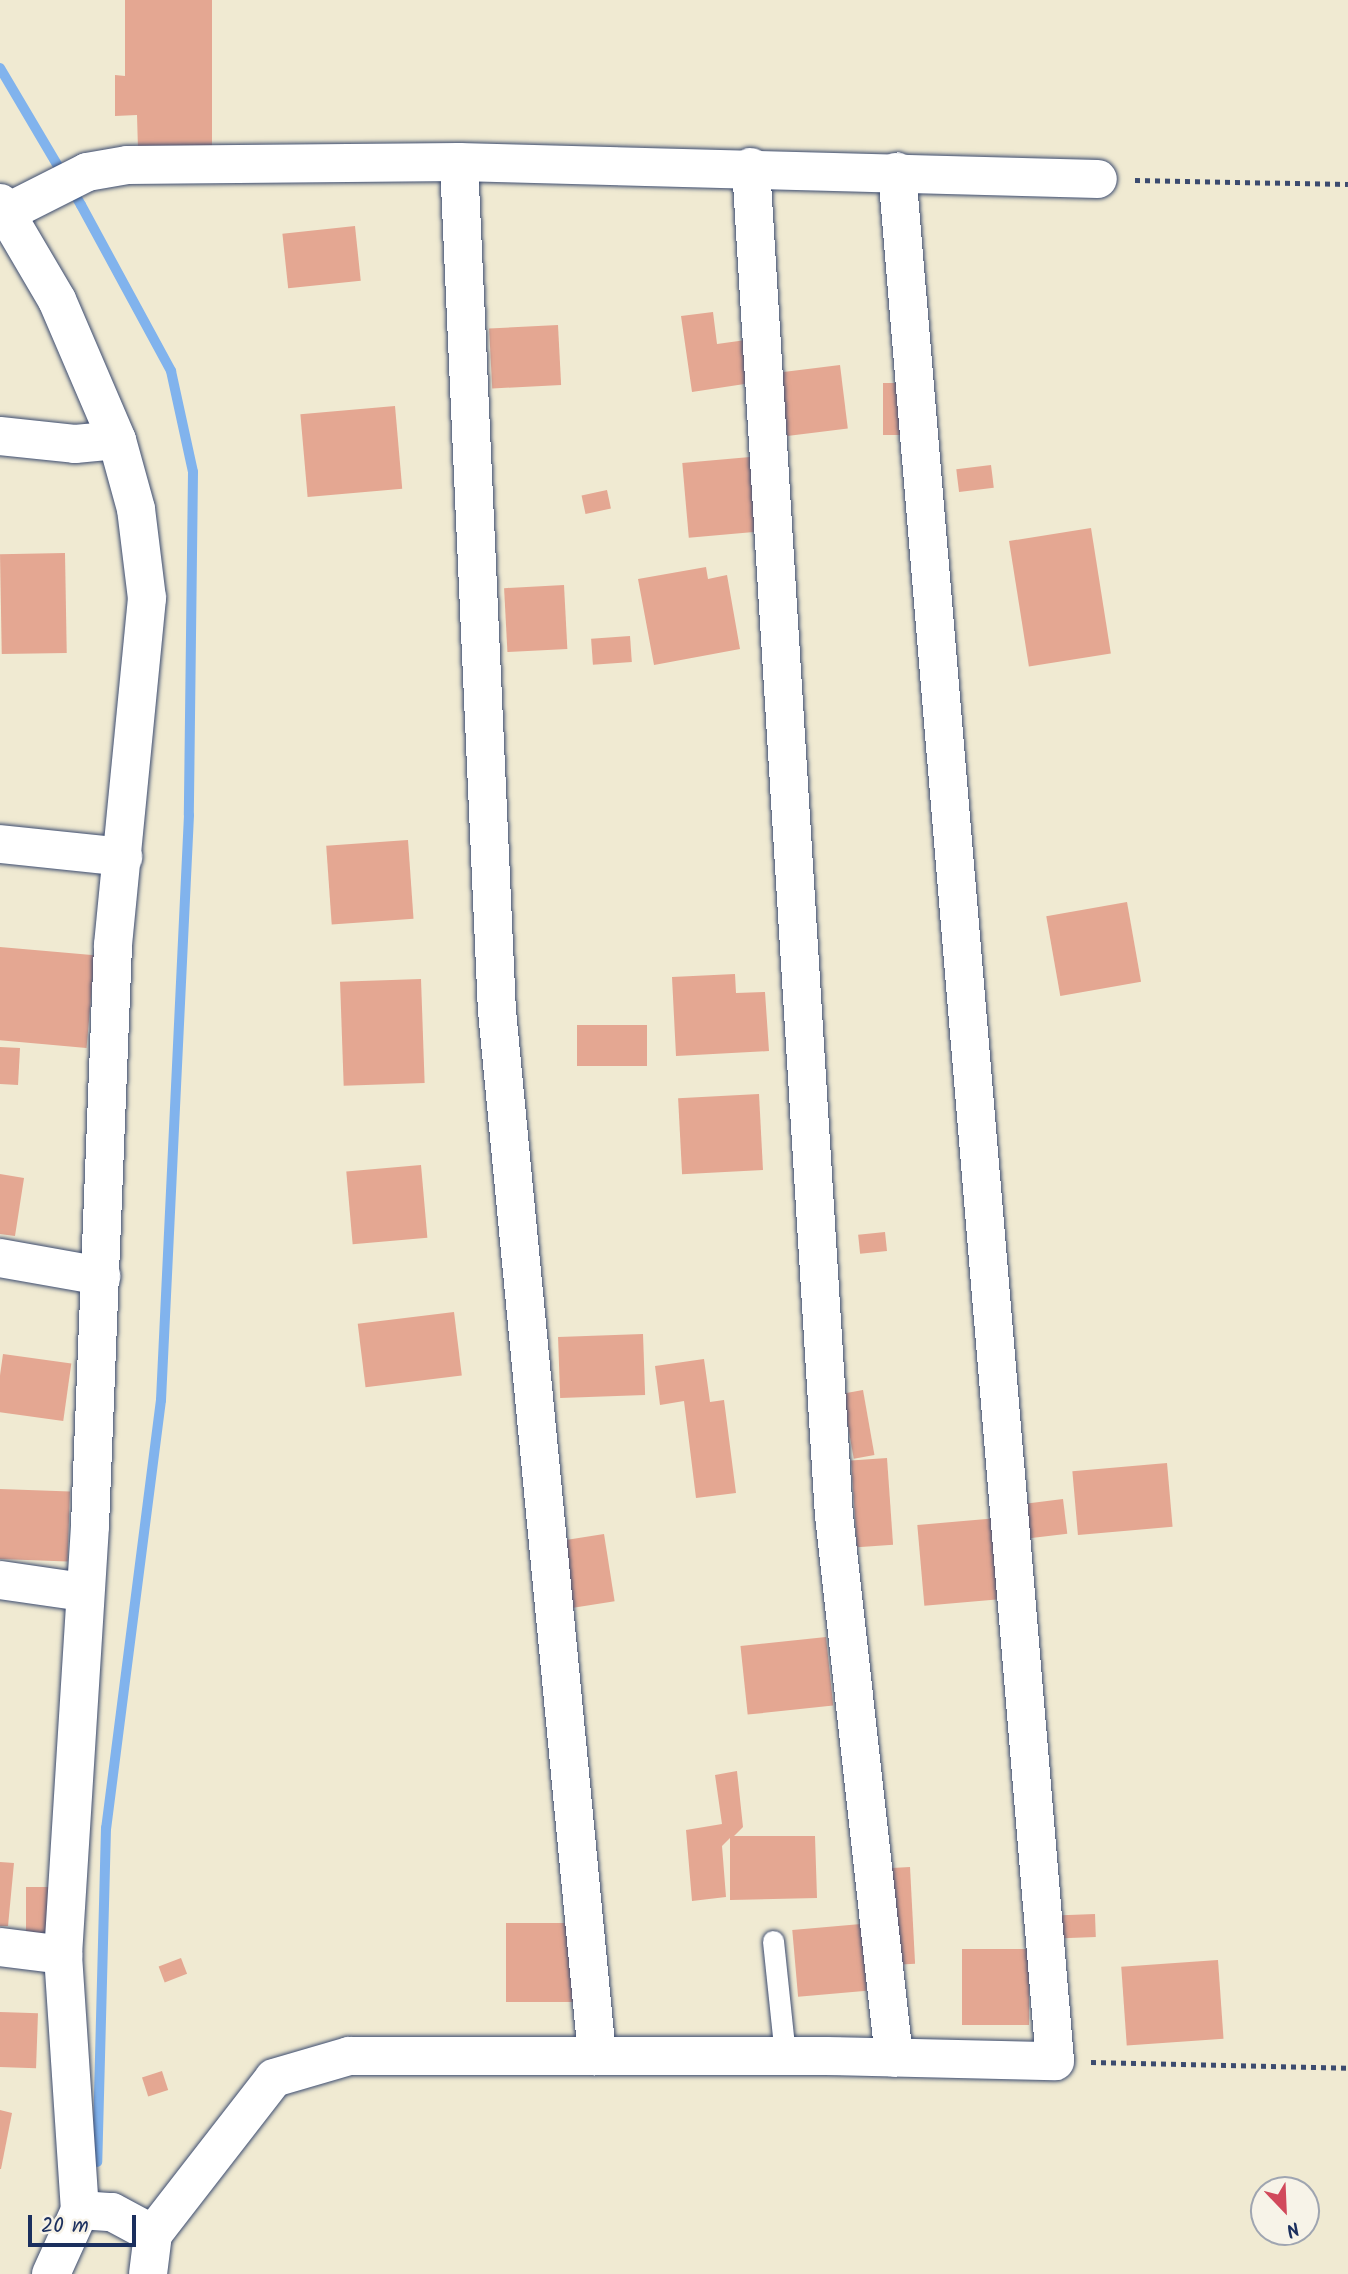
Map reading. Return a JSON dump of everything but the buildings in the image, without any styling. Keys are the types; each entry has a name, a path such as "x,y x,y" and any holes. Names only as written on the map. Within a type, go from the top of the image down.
{"street":[{"path":"459,162 497,1011 597,2056"},
{"path":"51,2274 80,2210 63,1955 101,1276 113,945 147,598 136,509 117,440 57,300 3,208 87,172 127,164 459,162 751,167 1098,179"},
{"path":"751,167 834,1515 894,2058"},
{"path":"148,2274 153,2234 274,2078 349,2056 785,2056 1055,2061 897,172"},
{"path":"0,436 75,444 117,440"},
{"path":"0,844 123,857"},
{"path":"0,1258 101,1276"},
{"path":"0,1580 83,1592"},
{"path":"0,1947 63,1955"},
{"path":"80,2210 112,2212 153,2234"}],"lane":[{"path":"773,1941 785,2056"}],"path":[{"path":"1098,179 1348,184"},
{"path":"1055,2061 1348,2068"}],"waterway":[{"path":"0,68 81,205 171,371 193,472 189,815 161,1400 106,1828 97,2162"}]}
